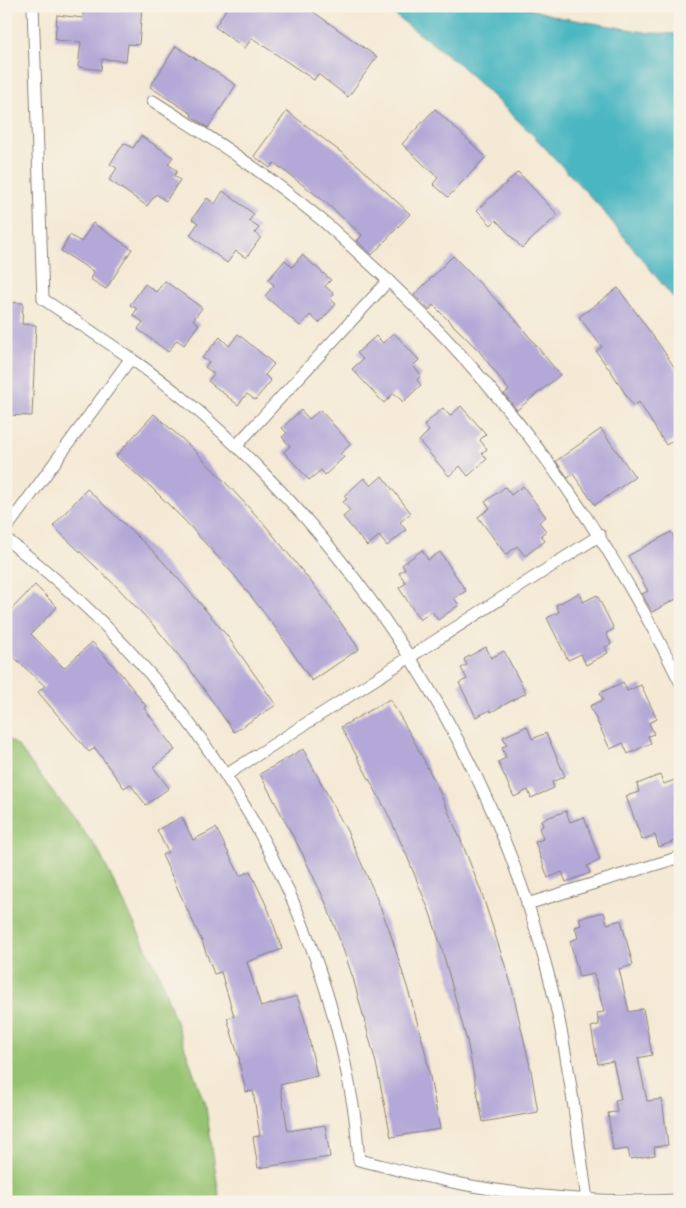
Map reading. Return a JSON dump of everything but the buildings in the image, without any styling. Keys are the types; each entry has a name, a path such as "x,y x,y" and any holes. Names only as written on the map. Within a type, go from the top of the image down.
{"lane":[{"path":"33,6 43,299 131,358 180,396 236,446 306,518 360,585 410,657 454,732 488,802 527,904 549,976 568,1061 587,1199"},
{"path":"153,101 248,164 324,222 389,280 474,368 540,449 600,535 652,626 680,682"},
{"path":"236,446 389,280"},
{"path":"6,529 131,358"},
{"path":"226,775 600,535"},
{"path":"6,539 42,566 94,612 142,663 186,718 226,775 270,854 292,899 317,964 337,1032 352,1100 359,1160 434,1178 500,1190 587,1199 680,1200"},
{"path":"527,904 680,857"}],"green space":[{"path":"6,738 17,745 98,850 159,974 206,1108 220,1202 6,1202"}],"water":[{"path":"383,6 521,6 558,17 651,33 680,34 680,306 600,207 532,134 459,64"}]}
